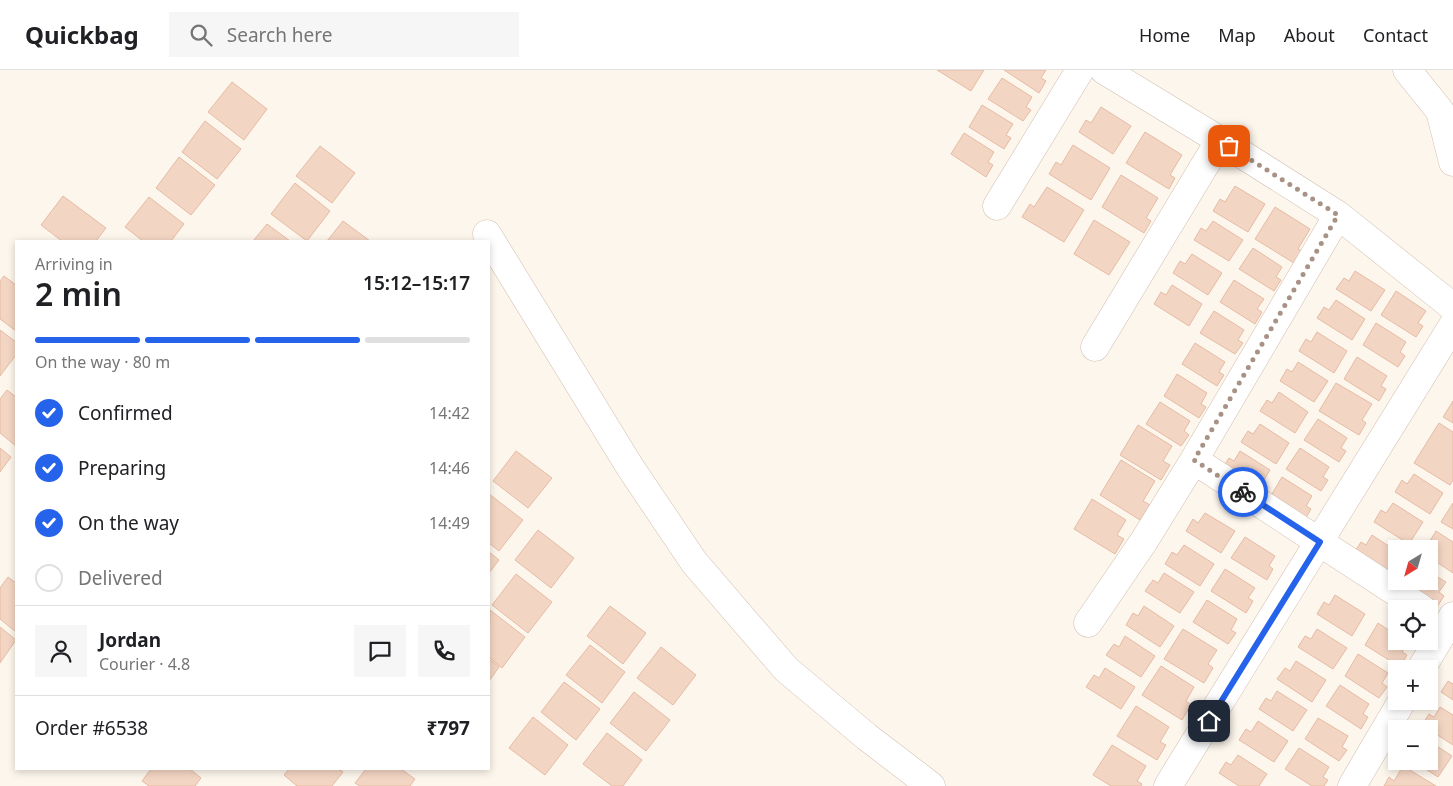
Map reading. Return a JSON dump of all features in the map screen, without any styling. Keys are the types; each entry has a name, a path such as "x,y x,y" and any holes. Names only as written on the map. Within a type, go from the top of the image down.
{"street":[{"path":"997,206 1080,70"},
{"path":"1104,70 1220,140 1338,215 1453,307"},
{"path":"1407,70 1440,110 1453,162"},
{"path":"1095,347 1220,140"},
{"path":"1088,623 1144,541 1194,460 1338,215"},
{"path":"487,234 630,467 694,562 786,669 867,737 931,786"},
{"path":"1168,786 1453,325"},
{"path":"1194,460 1408,600"},
{"path":"1426,660 1445,621"},
{"path":"1352,786 1397,710"}],"building":[{"path":"937,70 984,70 971,91"},
{"path":"1004,70 1046,70 1041,78 1046,81 1039,93"},
{"path":"1002,78 1032,97 1026,107 1031,110 1023,121 988,99"},
{"path":"232,82 267,109 244,140 208,112"},
{"path":"982,105 1013,124 1006,135 1011,138 1004,149 969,127"},
{"path":"1101,107 1131,126 1113,154 1079,132 1086,120 1091,123"},
{"path":"205,121 241,149 217,179 182,152"},
{"path":"1145,132 1182,155 1170,175 1175,178 1169,189 1126,163"},
{"path":"964,133 994,152 988,162 993,165 986,177 951,154"},
{"path":"1073,145 1110,168 1091,200 1049,174 1056,162 1061,165"},
{"path":"320,146 355,173 332,203 296,176"},
{"path":"179,157 215,185 191,215 156,188"},
{"path":"1121,175 1158,198 1146,218 1151,221 1144,233 1102,207"},
{"path":"295,183 330,211 308,240 271,214"},
{"path":"1235,186 1265,204 1248,232 1213,211 1220,199 1225,202"},
{"path":"1047,187 1084,210 1064,242 1022,217 1030,204 1034,207"},
{"path":"63,196 106,228 97,240 61,240 41,225"},
{"path":"149,197 184,224 172,240 142,240 125,227"},
{"path":"1275,207 1310,229 1298,249 1302,251 1294,263 1255,239"},
{"path":"1094,220 1130,242 1109,275 1074,254"},
{"path":"343,221 369,240 328,240"},
{"path":"1213,221 1243,240 1229,261 1194,240 1201,228 1206,231"},
{"path":"267,224 289,240 254,240"},
{"path":"1253,248 1282,267 1276,277 1281,280 1274,291 1239,269"},
{"path":"1192,254 1222,273 1208,295 1173,273 1180,261 1185,264"},
{"path":"1355,271 1385,290 1371,311 1336,289 1344,278 1349,281"},
{"path":"4,276 15,284 15,330 0,319 0,281"},
{"path":"1234,280 1264,299 1257,309 1262,312 1255,324 1220,302"},
{"path":"1172,285 1202,304 1189,326 1154,304 1161,292 1166,295"},
{"path":"1396,291 1426,311 1418,323 1423,326 1416,337 1381,315"},
{"path":"1336,300 1365,319 1352,340 1317,318 1324,307 1329,310"},
{"path":"1214,311 1244,330 1238,340 1243,343 1235,354 1200,333"},
{"path":"1376,323 1406,342 1400,352 1405,356 1398,367 1363,345"},
{"path":"0,330 15,341 15,356 0,376"},
{"path":"1317,332 1347,351 1334,373 1299,351 1306,339 1311,342"},
{"path":"1195,343 1225,362 1219,372 1224,375 1217,386 1182,364"},
{"path":"1357,357 1387,376 1381,386 1386,389 1379,401 1344,379"},
{"path":"1298,362 1328,381 1314,402 1280,381 1287,369 1292,372"},
{"path":"1177,374 1207,393 1201,404 1206,407 1199,418 1164,396"},
{"path":"1336,383 1372,404 1362,420 1366,423 1359,435 1319,411"},
{"path":"7,390 15,396 15,445 0,433 0,399"},
{"path":"1279,392 1308,412 1295,433 1260,411 1267,400 1272,403"},
{"path":"1453,401 1453,423 1443,417"},
{"path":"1160,402 1190,421 1184,431 1189,435 1181,446 1146,424"},
{"path":"1318,419 1347,438 1341,448 1346,451 1339,462 1304,440"},
{"path":"1439,423 1453,432 1453,480 1450,485 1414,463"},
{"path":"1260,424 1289,443 1276,464 1241,442 1248,431 1253,434"},
{"path":"1138,425 1172,446 1163,461 1170,465 1161,480 1120,455"},
{"path":"0,448 11,457 0,472"},
{"path":"1300,448 1329,467 1323,477 1328,480 1321,491 1286,469"},
{"path":"516,451 552,478 528,508 493,481"},
{"path":"1240,451 1270,470 1257,491 1222,469 1229,458 1234,461"},
{"path":"1121,460 1155,481 1143,501 1150,505 1140,520 1100,495"},
{"path":"1414,474 1443,493 1430,514 1395,492 1402,480 1407,484"},
{"path":"1282,477 1312,496 1306,506 1311,509 1304,521 1269,499"},
{"path":"490,495 523,520 499,551 490,544"},
{"path":"1092,499 1126,520 1117,535 1124,539 1115,554 1074,529"},
{"path":"1393,503 1423,522 1412,540 1403,540 1374,522 1381,510 1386,513"},
{"path":"1453,503 1453,529 1441,522"},
{"path":"1205,513 1235,531 1221,553 1186,531 1193,519 1198,523"},
{"path":"538,530 574,558 551,588 515,560"},
{"path":"1436,531 1453,542 1453,573 1438,563 1438,540 1430,540"},
{"path":"1372,535 1388,546 1388,576 1353,554 1361,542 1366,545"},
{"path":"1245,537 1275,556 1269,566 1273,569 1267,580 1231,558"},
{"path":"1184,545 1214,564 1200,586 1165,564 1172,552 1177,555"},
{"path":"490,553 499,560 490,572"},
{"path":"1225,569 1255,588 1248,598 1253,601 1246,613 1211,591"},
{"path":"1164,573 1194,592 1180,613 1145,591 1153,580 1158,583"},
{"path":"516,574 552,602 528,633 492,605"},
{"path":"8,577 15,582 15,631 0,619 0,588"},
{"path":"1438,577 1446,582 1439,592 1444,596 1438,605 1438,600 1426,600 1410,590 1438,590"},
{"path":"1335,595 1365,614 1352,636 1317,614 1324,602 1329,605"},
{"path":"1207,600 1237,619 1231,630 1236,633 1228,644 1193,622"},
{"path":"610,606 646,633 623,664 587,636"},
{"path":"1144,606 1174,626 1160,647 1126,625 1133,613 1138,616"},
{"path":"490,610 525,637 502,668 490,658"},
{"path":"1378,623 1388,630 1388,650 1403,650 1402,652 1407,655 1404,660 1389,660 1365,645"},
{"path":"0,627 15,639 15,641 0,663"},
{"path":"1183,629 1217,650 1208,664 1213,668 1204,683 1164,659"},
{"path":"1317,629 1347,648 1333,669 1298,647 1305,636 1311,639"},
{"path":"1125,636 1155,656 1141,677 1106,655 1114,644 1119,647"},
{"path":"590,645 625,672 602,703 566,675"},
{"path":"661,647 696,675 673,705 637,678"},
{"path":"1358,654 1388,673 1382,683 1387,687 1379,698 1345,676"},
{"path":"490,660 499,667 490,680"},
{"path":"1296,661 1326,680 1312,702 1277,679 1285,668 1290,671"},
{"path":"1161,666 1194,687 1186,701 1191,705 1182,720 1142,695"},
{"path":"1105,668 1135,687 1121,709 1086,687 1094,675 1099,678"},
{"path":"1448,681 1453,684 1453,700 1441,692"},
{"path":"564,682 600,709 576,740 541,712"},
{"path":"1340,685 1369,704 1363,714 1368,717 1361,729 1326,706"},
{"path":"1277,691 1307,710 1293,731 1259,709 1266,698 1271,701"},
{"path":"634,692 670,720 646,751 610,723"},
{"path":"1136,706 1169,727 1160,742 1166,745 1157,760 1117,736"},
{"path":"1440,707 1453,715 1453,745 1438,735 1438,720 1425,720 1429,714 1434,717"},
{"path":"533,717 568,745 545,775 509,748"},
{"path":"1318,718 1348,736 1342,747 1347,750 1339,761 1305,739"},
{"path":"1258,721 1288,741 1274,762 1239,740 1246,729 1251,732"},
{"path":"607,733 642,760 623,786 612,786 583,764"},
{"path":"1112,745 1146,766 1137,781 1142,784 1141,786 1111,786 1093,775"},
{"path":"1438,747 1452,756 1438,777 1427,770 1438,770"},
{"path":"1299,748 1329,767 1323,777 1328,780 1324,786 1312,786 1285,769"},
{"path":"1238,755 1267,774 1259,786 1239,786 1219,773 1226,762 1231,765"},
{"path":"150,770 191,770 201,778 195,786 149,786 142,781"},
{"path":"288,770 340,770 343,772 332,786 297,786 284,775"},
{"path":"365,770 402,770 415,779 410,786 360,786 355,783"},
{"path":"1401,770 1410,770 1436,786 1384,786 1389,777 1394,781"}],"way so far":[{"path":"1229,146 1338,215 1194,460 1243,492"}],"route":[{"path":"1209,721 1320,542 1243,492"}]}
